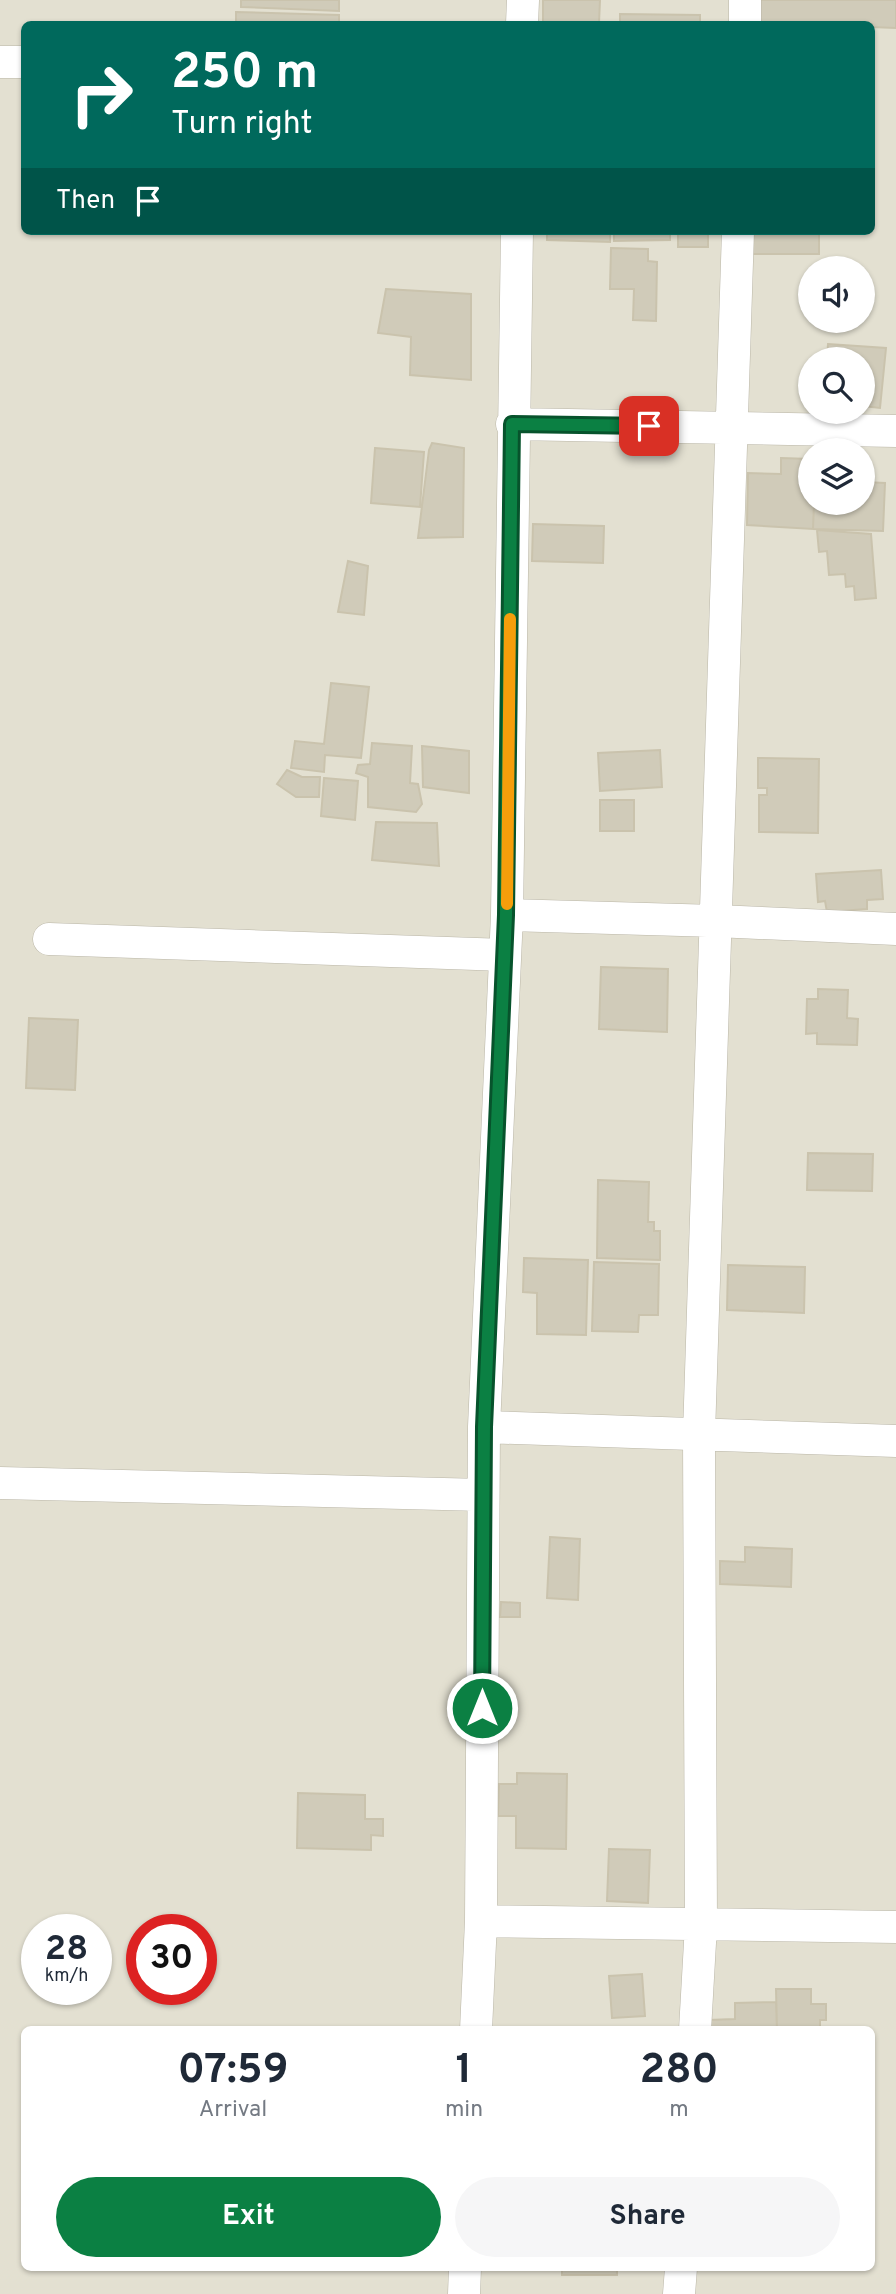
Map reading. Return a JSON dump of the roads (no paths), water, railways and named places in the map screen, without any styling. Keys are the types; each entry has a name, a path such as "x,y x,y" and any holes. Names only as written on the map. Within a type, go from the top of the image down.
{"street":[{"path":"522,21 523,0"},
{"path":"745,0 745,21"},
{"path":"0,62 21,62"},
{"path":"476,2026 481,1921 484,1427 505,955 517,235"},
{"path":"695,2026 701,1925 699,1434 738,235"},
{"path":"512,424 896,431"},
{"path":"506,915 896,929"},
{"path":"49,939 505,955"},
{"path":"484,1427 896,1441"},
{"path":"0,1483 483,1495"},
{"path":"481,1921 896,1927"},
{"path":"464,2294 465,2271"},
{"path":"680,2294 681,2271"}]}
